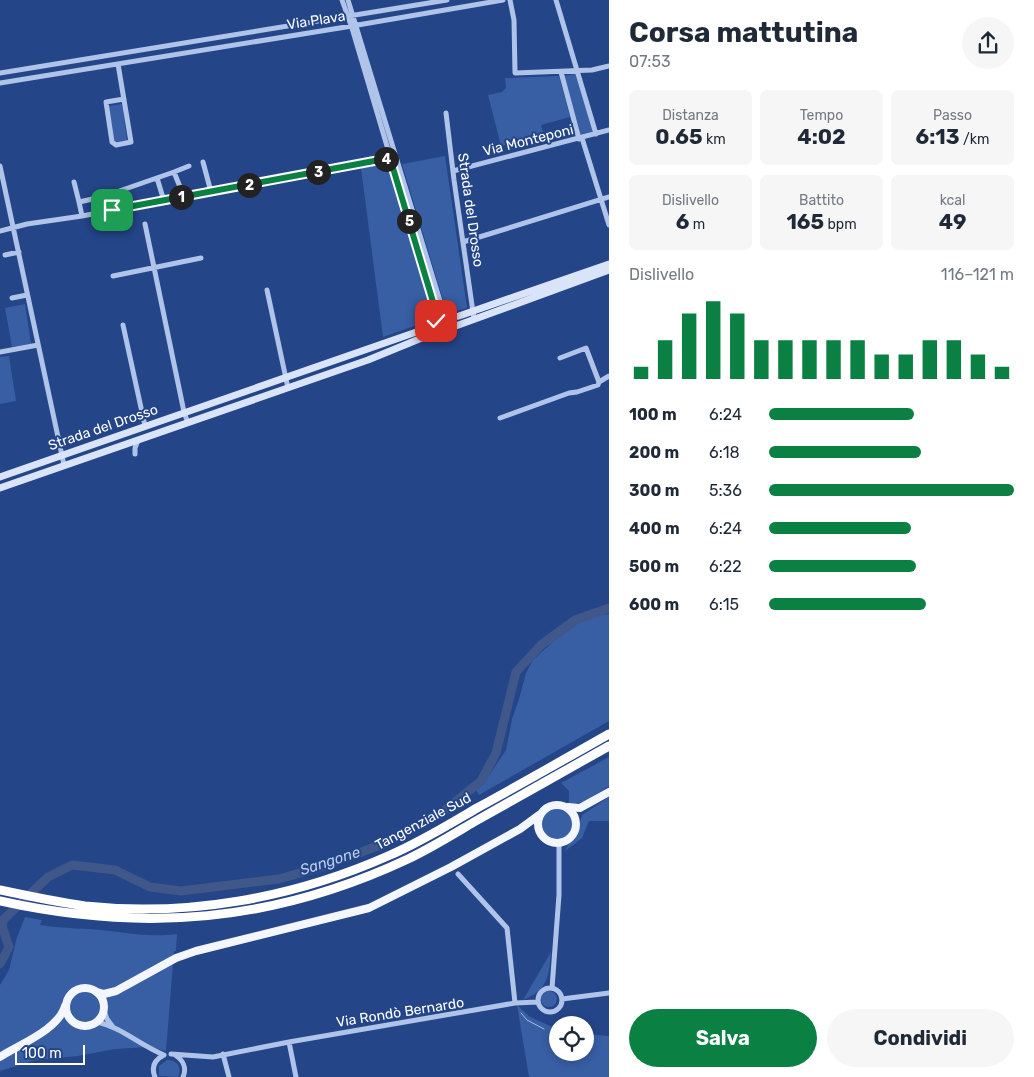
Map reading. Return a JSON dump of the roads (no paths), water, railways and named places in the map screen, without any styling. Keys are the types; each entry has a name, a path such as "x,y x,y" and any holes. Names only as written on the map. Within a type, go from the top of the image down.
{"highway":[{"path":"567,758 609,728"},
{"name":"Tangenziale Sud","path":"2,890 63,903 116,908 176,908 231,903 299,888 345,874 409,846 609,734"},
{"name":"Tangenziale Sud","path":"0,901 53,912 111,919 175,919 212,916 273,906 331,890 410,858 609,746"}],"main road":[{"path":"0,1056 51,1026 61,1017 70,995 78,990 88,988 104,994 116,991 188,953 369,908 451,867 520,829 543,810 553,805 559,804 573,809 586,805 609,792"},
{"path":"520,829 559,843 570,838 580,813 586,805"},
{"path":"566,807 573,813 576,822"},
{"path":"539,815 538,826 542,836"},
{"path":"51,1026 63,1023 87,1026 97,1022 116,991"},
{"path":"97,992 102,997 104,1009"},
{"path":"66,1004 67,1014 76,1024"}],"street":[{"path":"342,0 351,16"},
{"path":"348,0 351,16 442,318 437,328 440,331"},
{"name":"Via Plava","path":"0,73 447,0"},
{"name":"Via Plava","path":"0,83 503,0"},
{"path":"510,0 514,20 515,73 592,70 609,66"},
{"path":"556,0 596,134"},
{"path":"420,5 422,14"},
{"path":"189,43 191,52"},
{"path":"180,44 182,54"},
{"path":"118,64 124,99 131,142 116,145 112,142 106,102 124,99"},
{"path":"561,72 609,225"},
{"name":"Strada del Drosso","path":"446,113 473,315"},
{"name":"Via Monteponi","path":"453,171 609,130"},
{"path":"0,231 27,224 82,216 393,158"},
{"path":"203,162 211,192"},
{"path":"0,166 64,465"},
{"path":"79,202 108,195 190,166"},
{"path":"174,172 184,197"},
{"path":"157,178 164,200"},
{"path":"74,182 82,216"},
{"path":"108,195 112,210"},
{"path":"463,242 609,197"},
{"path":"145,224 184,412 188,423"},
{"path":"5,255 19,252"},
{"path":"113,276 201,258"},
{"name":"Strada del Drosso","path":"0,488 288,388 440,331 448,332 473,315 609,264"},
{"name":"Strada del Drosso","path":"0,477 425,329 442,318 473,315 609,270"},
{"path":"267,290 288,388"},
{"path":"12,298 27,295"},
{"path":"442,318 454,322 454,327"},
{"path":"123,325 145,426"},
{"path":"0,352 38,345"},
{"path":"560,358 586,348 599,382"},
{"path":"327,362 330,373"},
{"path":"500,418 598,384 609,376"},
{"name":"Strada del Drosso","path":"124,445 135,454 138,440"},
{"path":"30,466 34,476"},
{"path":"552,988 559,895 559,843"},
{"path":"458,874 507,928 515,1004"},
{"path":"552,988 559,992 562,999 558,1009 550,1012 543,1009 538,1002 542,992 552,988"},
{"path":"562,999 609,993"},
{"name":"Via Rondò Bernardo","path":"164,1055 213,1057 289,1042 515,1004 538,1002"},
{"path":"104,1009 107,1019 116,1029"},
{"path":"97,1022 116,1029 148,1049 164,1055"},
{"path":"289,1042 296,1077"},
{"path":"171,1054 178,1057 184,1064 183,1077"},
{"path":"223,1054 229,1077"},
{"path":"155,1077 153,1066 158,1058 164,1055"}],"waterway":[{"name":"Sangone","path":"0,964 9,947 2,926 4,919 48,877 72,865 115,870 150,887 181,891 279,879 321,867 383,844 439,815 481,781 496,753 516,672 541,645 575,620 609,608"},
{"path":"521,1013 527,1020 544,1029"}]}
